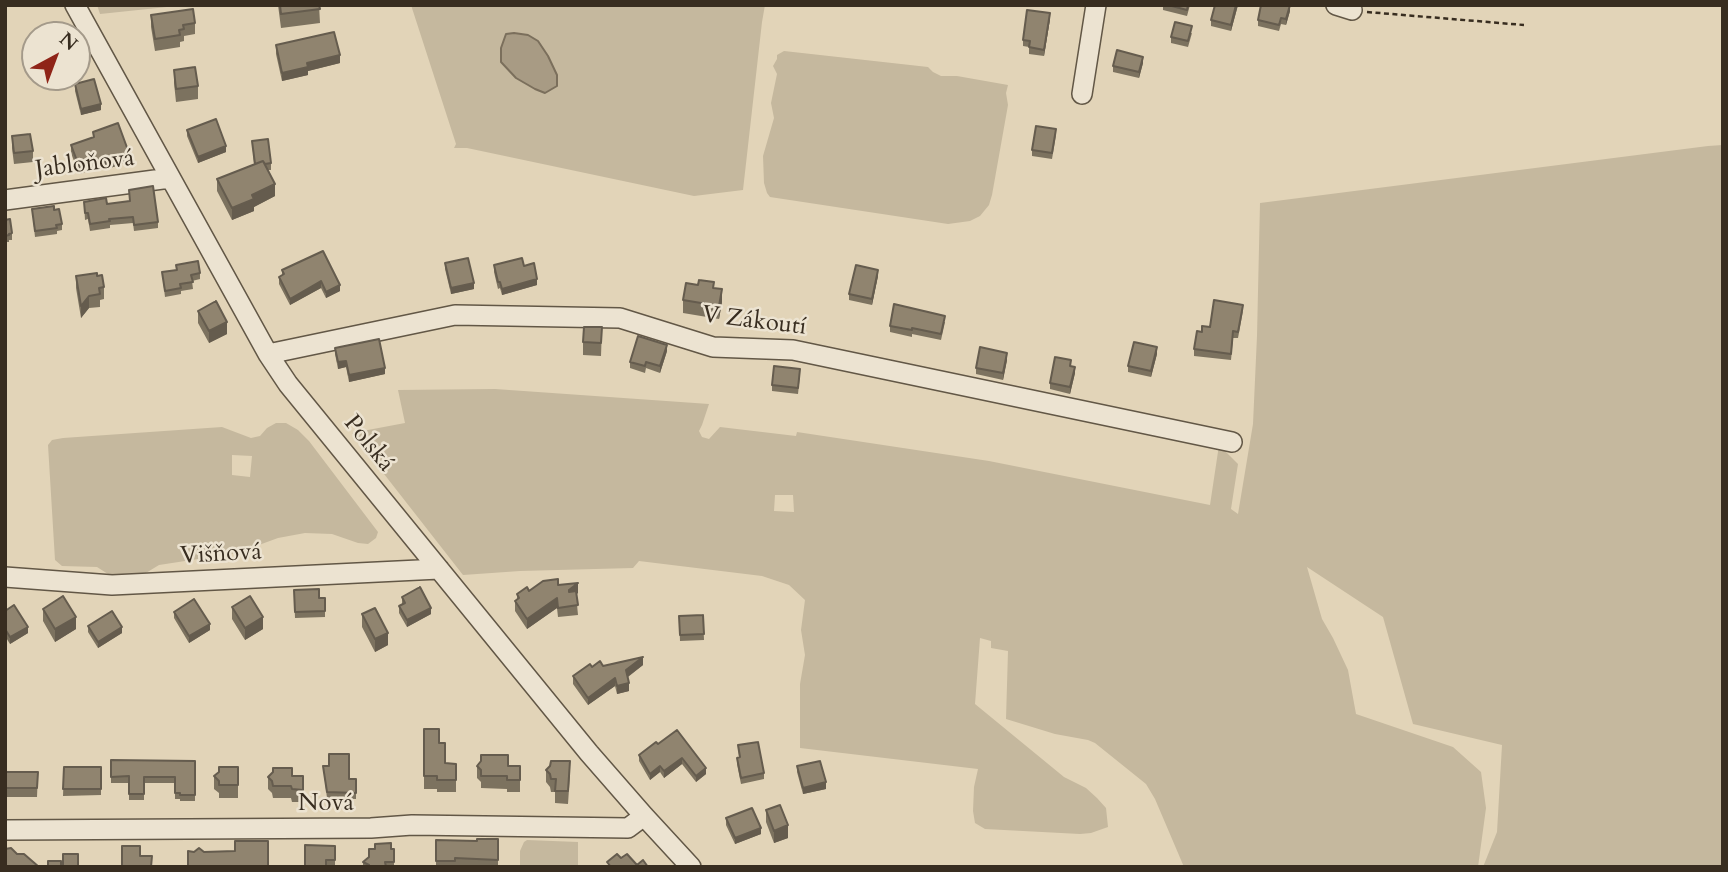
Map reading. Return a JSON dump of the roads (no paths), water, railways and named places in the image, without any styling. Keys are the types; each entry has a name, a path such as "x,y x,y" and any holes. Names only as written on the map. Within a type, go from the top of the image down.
{"street":[{"name":"Polská","path":"75,5 268,354 288,384 589,753 691,867"},
{"path":"1082,94 1097,5"},
{"name":"Jabloňová","path":"5,200 170,178"},
{"name":"V Zákoutí","path":"268,354 455,315 620,318 713,347 793,350 1232,442"},
{"name":"Višňová","path":"5,577 112,585 439,569"},
{"name":"Nová","path":"5,830 371,828 412,825 628,828 644,817"}]}
